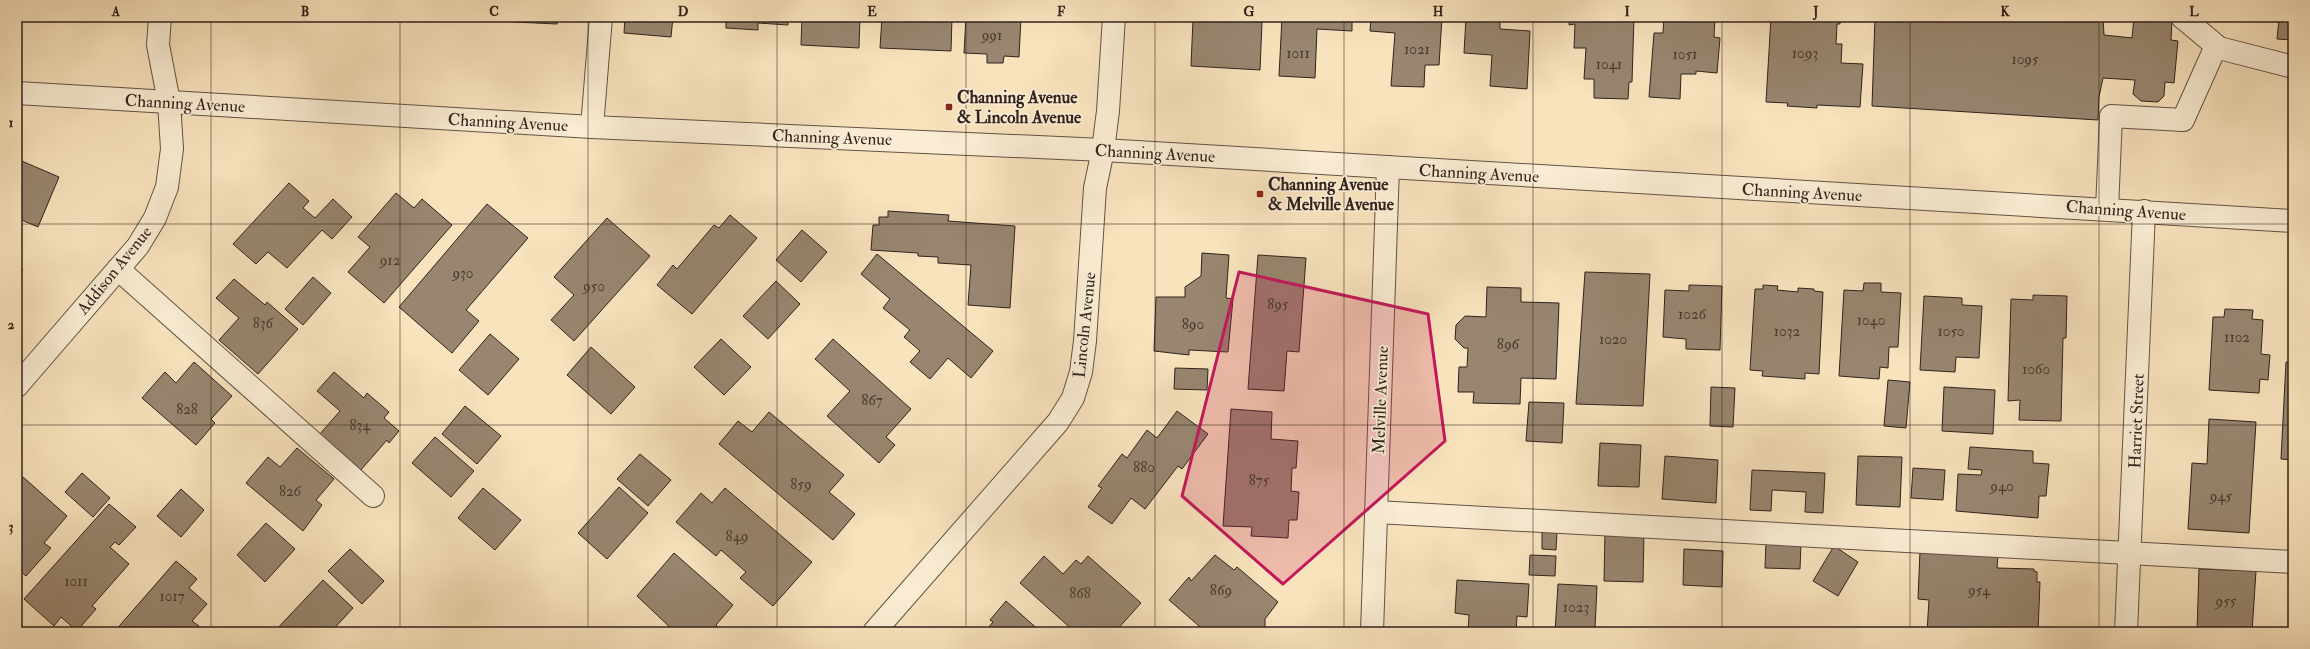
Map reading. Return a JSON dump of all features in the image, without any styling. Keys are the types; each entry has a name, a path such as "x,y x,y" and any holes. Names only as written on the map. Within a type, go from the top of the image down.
{"street":[{"name":"Addison Avenue","path":"17,386 138,246 155,218 167,187 172,149 169,102 158,45 160,17"},
{"path":"592,127 601,17"},
{"name":"Lincoln Avenue","path":"874,632 1058,422 1073,398 1081,372 1085,341 1095,188 1103,150 1109,98 1114,17"},
{"path":"2182,17 2219,48 2293,67"},
{"path":"2107,209 2111,116 2183,120 2216,46"},
{"name":"Channing Avenue","path":"17,93 592,127 1103,150 2293,221"},
{"name":"Melville Avenue","path":"1372,632 1388,167"},
{"name":"Harriet Street","path":"2126,632 2144,211"},
{"path":"118,269 373,496"},
{"path":"1376,512 2293,562"}],"highlighted area":[{"path":"1239,272 1428,314 1445,441 1283,584 1182,496"}],"building":[{"path":"514,17 558,17 557,24 514,22"},
{"path":"625,17 673,17 671,37 624,33"},
{"path":"726,17 788,17 788,25 758,23 758,30 726,28"},
{"path":"802,17 860,17 859,48 801,45"},
{"path":"882,17 952,17 951,51 880,48"},
{"path":"966,17 1021,17 1019,57 1004,56 1003,63 987,63 987,54 964,53"},
{"path":"1203,17 1236,17 1236,21 1262,22 1260,70 1191,66 1193,19 1203,19"},
{"path":"1282,17 1352,17 1352,31 1317,29 1315,78 1279,76"},
{"path":"1371,17 1442,17 1439,65 1425,65 1424,87 1391,86 1395,33 1370,31"},
{"path":"1466,17 1500,17 1500,29 1530,31 1527,89 1490,86 1492,55 1464,53"},
{"path":"1569,17 1634,17 1632,82 1629,82 1628,99 1594,98 1594,79 1584,79 1586,48 1574,48 1575,24 1569,25"},
{"path":"1664,17 1715,17 1714,37 1720,38 1717,73 1696,71 1696,74 1681,74 1680,99 1649,97 1654,33 1663,33"},
{"path":"1771,17 1840,17 1840,24 1837,24 1836,44 1842,44 1841,63 1863,64 1860,107 1817,105 1817,108 1787,106 1788,103 1766,102"},
{"path":"1875,17 2103,17 2104,35 2132,38 2134,17 2172,19 2171,40 2178,41 2174,83 2165,82 2164,96 2158,102 2141,101 2133,94 2135,80 2103,78 2099,97 2098,120 1872,106"},
{"path":"2274,17 2293,17 2293,40 2277,39 2279,19"},
{"path":"17,159 59,177 38,227 17,218"},
{"path":"289,183 309,201 303,208 315,218 333,199 352,217 332,239 322,230 287,268 268,252 256,264 233,244"},
{"path":"396,193 414,208 422,199 452,225 384,303 348,272 370,247 358,237"},
{"path":"487,204 528,238 466,310 479,321 452,353 399,307"},
{"path":"888,211 949,215 948,221 1015,226 1010,308 968,305 971,265 938,263 938,257 918,256 918,253 871,250 873,225 879,225 879,217 888,217"},
{"path":"730,215 757,238 692,314 657,285 673,265 677,269 714,225 719,228"},
{"path":"607,218 650,256 574,341 551,320 574,295 554,277"},
{"path":"802,230 827,252 801,282 776,260"},
{"path":"1202,253 1229,255 1226,298 1233,299 1228,352 1189,350 1189,355 1154,351 1156,297 1185,297 1185,287 1201,276"},
{"path":"877,254 993,351 971,378 948,358 930,379 910,362 920,351 904,337 910,330 883,308 890,299 861,274"},
{"path":"1258,255 1306,258 1299,352 1287,351 1284,391 1248,389"},
{"path":"17,264 23,270 17,276"},
{"path":"1585,272 1650,274 1643,406 1576,404"},
{"path":"313,277 331,293 303,325 285,309"},
{"path":"234,279 265,305 267,302 298,329 258,374 219,340 239,318 216,298"},
{"path":"776,281 800,304 768,339 743,316"},
{"path":"1864,283 1881,283 1881,292 1901,293 1898,347 1889,347 1888,368 1880,367 1879,379 1839,376 1844,290 1863,291"},
{"path":"1689,285 1722,286 1720,350 1686,349 1686,339 1663,337 1665,290 1689,291"},
{"path":"1763,285 1778,286 1777,290 1798,292 1798,288 1814,289 1814,291 1823,292 1819,374 1805,373 1805,379 1762,376 1763,371 1750,370 1755,289 1763,289"},
{"path":"1487,287 1521,288 1521,302 1559,303 1556,379 1521,378 1520,404 1473,403 1474,392 1458,392 1459,367 1467,367 1468,348 1464,348 1455,339 1456,325 1465,316 1486,317"},
{"path":"2033,295 2067,296 2066,338 2063,338 2061,421 2019,420 2020,400 2008,401 2011,299 2033,300"},
{"path":"1924,296 1962,298 1962,305 1982,306 1979,358 1956,357 1955,372 1920,370"},
{"path":"2225,309 2253,310 2252,319 2263,320 2261,354 2270,355 2268,380 2260,379 2259,393 2209,390 2213,317 2224,317"},
{"path":"490,334 519,359 488,395 459,370"},
{"path":"721,339 751,367 724,395 694,367"},
{"path":"833,339 911,409 886,437 895,445 879,463 827,416 850,391 815,359"},
{"path":"591,347 635,387 611,414 567,375"},
{"path":"194,362 232,396 211,419 215,423 196,445 142,398 165,372 176,383"},
{"path":"2286,362 2293,362 2293,460 2281,459"},
{"path":"1175,368 1208,369 1207,390 1174,389"},
{"path":"334,372 364,398 367,393 389,412 384,418 399,431 389,443 387,440 360,471 319,435 340,411 317,391"},
{"path":"1888,380 1910,382 1906,428 1884,426"},
{"path":"1711,387 1735,388 1733,427 1710,426"},
{"path":"1944,387 1995,390 1993,434 1942,431"},
{"path":"1529,402 1564,403 1562,443 1526,441"},
{"path":"465,406 501,436 477,464 442,434"},
{"path":"1231,409 1272,412 1271,439 1298,441 1296,468 1292,468 1291,491 1299,492 1297,520 1289,520 1288,538 1251,536 1252,527 1223,526"},
{"path":"1177,411 1208,434 1182,469 1178,466 1145,509 1131,498 1112,524 1088,507 1102,488 1098,486 1122,454 1127,458 1147,430 1157,438"},
{"path":"769,412 844,475 829,492 855,514 833,540 719,444 738,421 752,432"},
{"path":"2209,419 2256,422 2249,533 2188,529 2192,463 2207,464"},
{"path":"435,437 474,471 451,497 412,463"},
{"path":"1600,443 1641,445 1639,487 1598,486"},
{"path":"1970,447 2033,451 2033,463 2049,464 2046,496 2039,496 2038,518 1956,511 1958,474 1981,475 1982,470 1968,469"},
{"path":"297,448 334,479 316,500 322,505 303,531 246,483 268,457 280,467"},
{"path":"640,454 671,480 648,506 617,479"},
{"path":"1665,456 1718,460 1716,503 1662,499"},
{"path":"1858,456 1902,457 1900,507 1856,505"},
{"path":"1913,468 1945,470 1943,500 1911,498"},
{"path":"1752,470 1825,473 1823,513 1805,512 1806,492 1772,490 1771,511 1750,510"},
{"path":"82,473 110,498 93,517 65,492"},
{"path":"23,477 67,516 44,543 51,548 26,576 20,571 17,574 17,485"},
{"path":"619,487 648,513 607,559 578,533"},
{"path":"483,488 521,520 495,550 458,518"},
{"path":"725,488 812,562 773,606 740,578 746,572 721,550 716,556 676,522 701,493 712,503"},
{"path":"181,489 204,510 181,537 157,516"},
{"path":"109,504 136,527 119,545 115,542 110,547 129,564 92,606 96,609 77,631 61,617 54,626 24,599"},
{"path":"266,523 295,549 265,582 237,555"},
{"path":"1605,531 1644,532 1643,582 1604,581"},
{"path":"1542,532 1557,532 1556,550 1542,549"},
{"path":"1766,541 1801,543 1800,569 1765,568"},
{"path":"1834,546 1858,562 1838,596 1813,581"},
{"path":"350,549 384,581 362,604 328,571"},
{"path":"1684,549 1723,551 1722,587 1683,585"},
{"path":"1920,551 1998,555 1997,568 2034,569 2034,571 2037,572 2037,582 2040,582 2038,632 1927,632 1929,600 1918,599"},
{"path":"674,553 733,605 716,625 720,630 719,632 675,632 637,596"},
{"path":"1215,555 1234,570 1237,567 1278,602 1265,619 1265,632 1206,632 1169,600 1189,577 1191,581"},
{"path":"1530,555 1556,556 1555,576 1529,575"},
{"path":"1044,556 1063,574 1076,560 1081,564 1088,556 1141,603 1115,632 1075,632 1020,583"},
{"path":"176,561 197,579 189,588 207,604 192,621 199,626 194,632 114,632"},
{"path":"2199,569 2256,571 2252,632 2197,632"},
{"path":"323,580 353,608 331,632 274,632"},
{"path":"1457,580 1529,584 1527,617 1517,616 1516,632 1468,632 1469,615 1455,613"},
{"path":"1558,584 1597,586 1595,628 1628,629 1628,632 1555,632"},
{"path":"1006,601 1041,632 991,632 987,629 993,622 990,620"},
{"path":"232,627 237,632 228,632"},
{"path":"343,628 348,632 340,632"},
{"path":"1818,628 1890,632 1818,632"},
{"path":"2272,629 2293,630 2293,632 2272,632"}],"place":[{"name":"Channing Avenue & Lincoln Avenue","path":"949,107"},
{"name":"Channing Avenue & Melville Avenue","path":"1260,194"}]}
